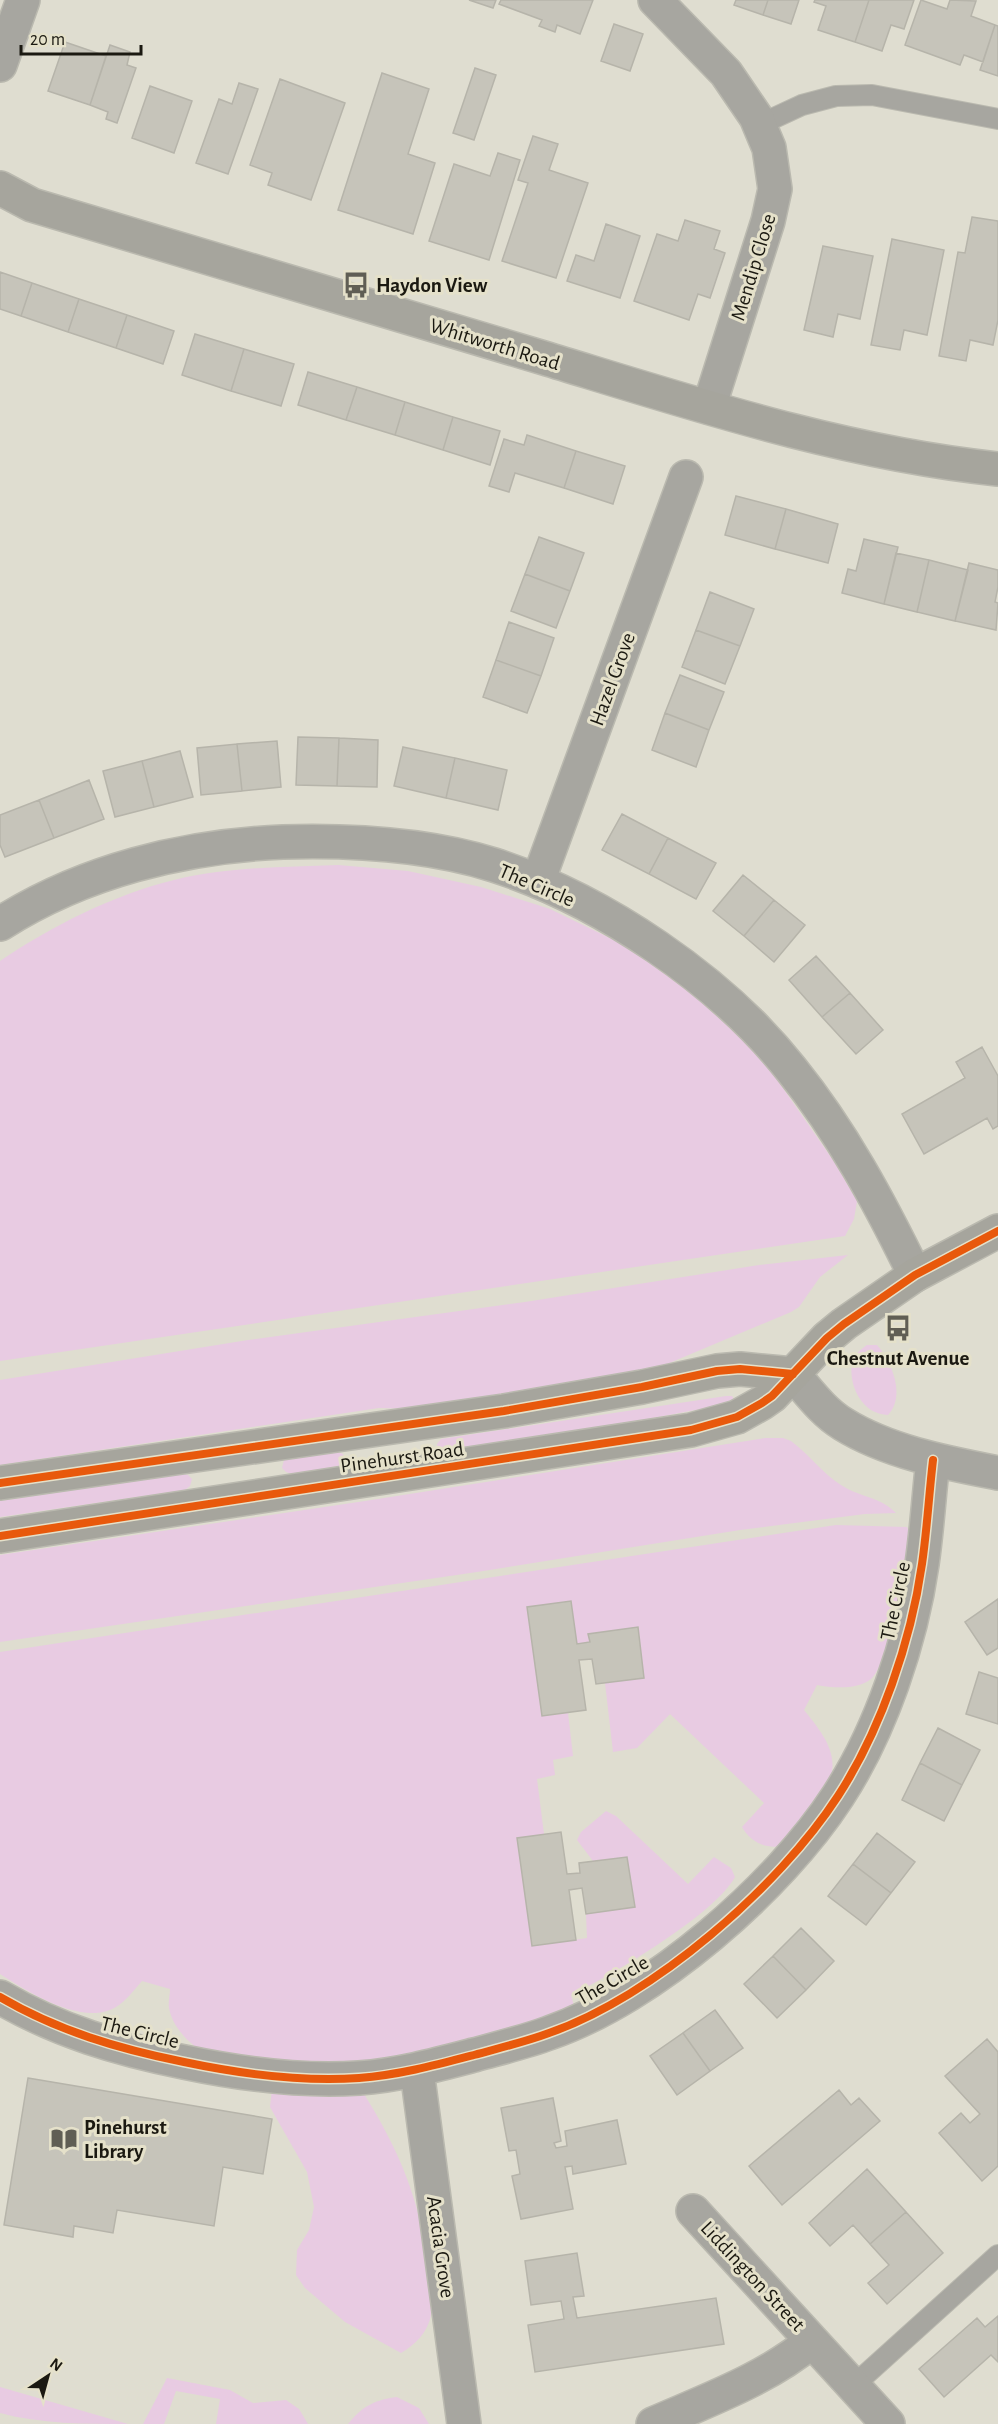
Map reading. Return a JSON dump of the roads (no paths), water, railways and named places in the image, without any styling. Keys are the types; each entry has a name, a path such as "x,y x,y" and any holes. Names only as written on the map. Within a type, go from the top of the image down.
{"street":[{"path":"0,64 23,0"},
{"name":"Mendip Close","path":"655,0 726,73 756,117 769,148 775,189 768,221 709,407"},
{"name":"Whitworth Road","path":"0,189 32,205 709,407 827,439 896,454 998,469"},
{"name":"Hazel Grove","path":"538,881 686,477"},
{"name":"The Circle","path":"0,924 78,884 119,869 171,856 224,847 268,843 315,841 377,845 438,853 492,865 538,881 605,916 682,963 729,1002 758,1031 790,1066 837,1131 879,1202 915,1275"},
{"name":"Pinehurst Road","path":"0,1536 691,1430 716,1424 751,1410 772,1396 827,1338 915,1275 998,1231"},
{"name":"Pinehurst Road","path":"0,1483 586,1398 717,1371 740,1369 793,1374"},
{"path":"793,1374 824,1409 842,1424 869,1437 933,1460 998,1473"},
{"path":"388,1427 396,1476"},
{"path":"233,1449 241,1500"},
{"name":"The Circle","path":"0,1997 51,2024 96,2041 142,2054 211,2068 302,2079 360,2078 417,2071 551,2033 635,1990 677,1961 724,1923 770,1881 811,1834 839,1795 866,1744 891,1686 905,1644 921,1571 933,1460"},
{"name":"Acacia Grove","path":"417,2071 464,2424"},
{"name":"Liddington Street","path":"693,2211 888,2424"},
{"name":"Liddington Street","path":"653,2424 722,2394 789,2360 812,2341"}],"lane":[{"path":"759,125 802,105 836,96 872,95 998,119"},
{"path":"853,2386 998,2255"}],"place":[{"name":"Haydon View","path":"356,285"},
{"name":"Chestnut Avenue","path":"898,1328"},
{"name":"Pinehurst Library","path":"64,2139"}]}
